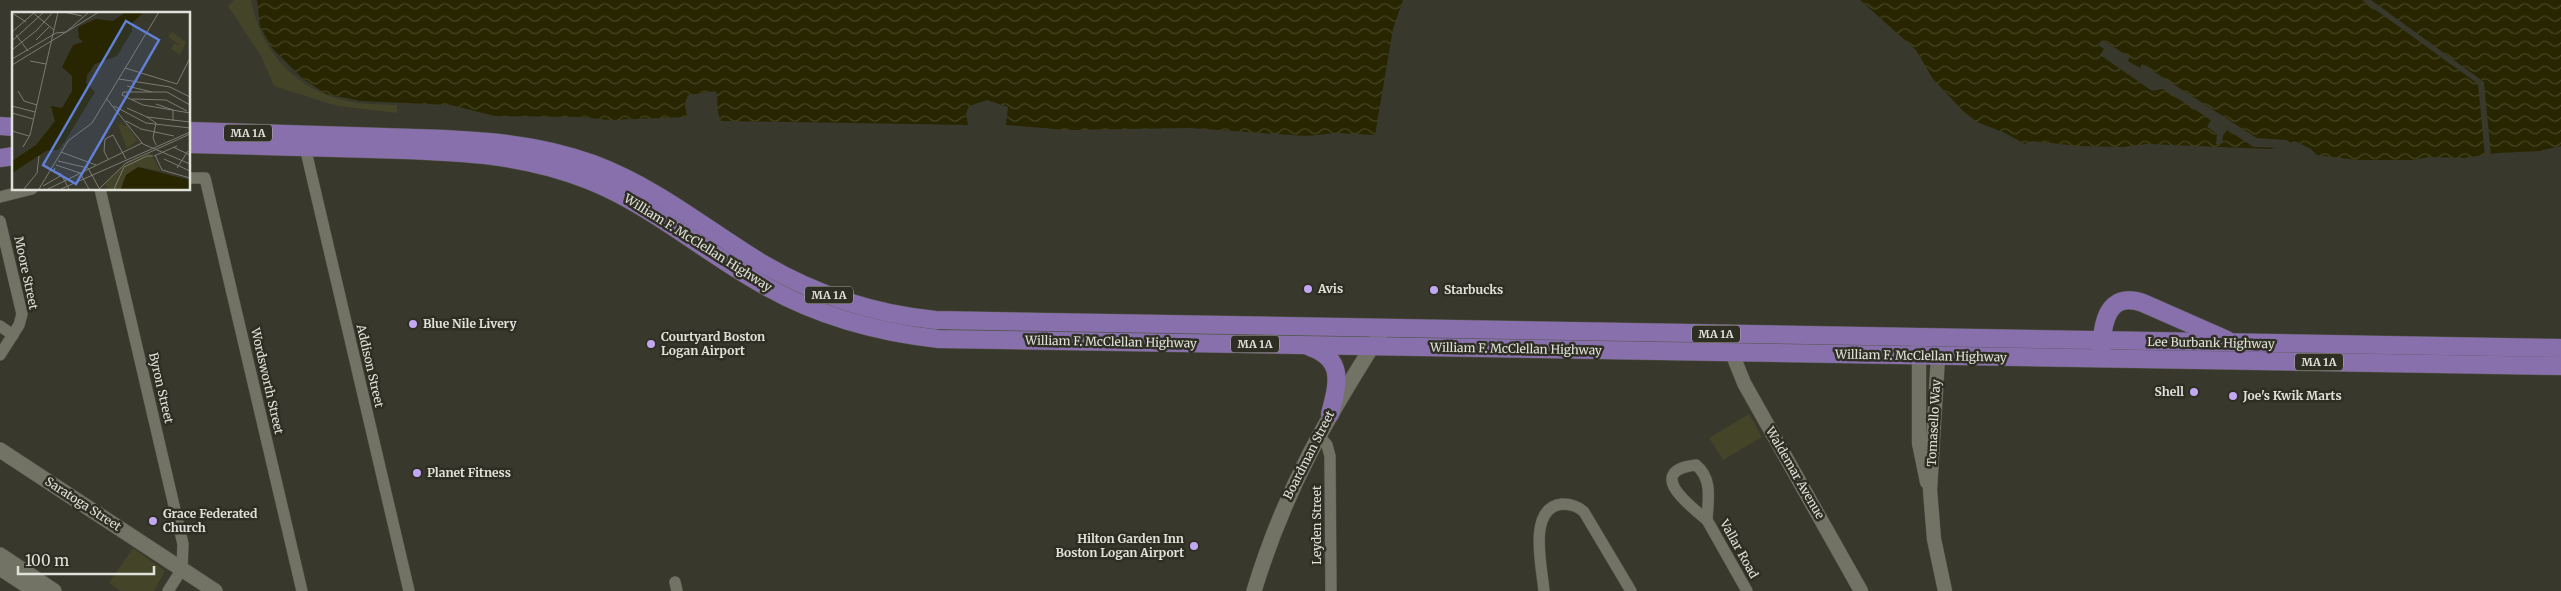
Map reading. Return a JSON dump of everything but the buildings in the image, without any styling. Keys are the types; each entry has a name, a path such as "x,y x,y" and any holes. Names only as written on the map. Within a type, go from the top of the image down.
{"highway":[{"name":"William F. McClellan Highway","path":"190,132 471,139 553,152 593,164 638,184 675,204 764,264 808,287 862,306 910,317 960,322 2071,340"},
{"name":"William F. McClellan Highway","path":"190,144 472,153 519,159 556,169 598,184 638,204 747,276 783,296 838,318 888,332 963,340 2076,358"},
{"path":"2101,358 2103,327 2108,313 2118,303 2129,300 2143,303 2234,343"},
{"name":"Lee Burbank Highway","path":"2071,340 2561,348"},
{"path":"1304,345 1324,353 1335,366 1336,384 1330,414"},
{"name":"Lee Burbank Highway","path":"2076,358 2561,366"}],"main road":[{"name":"Boardman Street","path":"1254,591 1280,514 1318,434 1384,328"},
{"name":"Saratoga Street","path":"0,450 215,591"},
{"path":"0,555 54,591"},
{"path":"0,568 35,591"}],"street":[{"name":"Addison Street","path":"305,147 409,591"},
{"name":"Wordsworth Street","path":"190,178 204,178 302,591"},
{"path":"0,196 27,190"},
{"name":"Byron Street","path":"100,190 181,533 184,551 182,569"},
{"name":"Moore Street","path":"0,221 22,314 20,325 0,355"},
{"path":"0,326 13,335"},
{"name":"Tomasello Way","path":"1919,338 1919,443 1930,490"},
{"name":"Waldemar Avenue","path":"1732,353 1746,388 1861,591"},
{"name":"Tomasello Way","path":"1938,357 1930,490 1934,539 1945,591"},
{"name":"Leyden Street","path":"1318,434 1327,444 1330,456 1331,591"},
{"name":"Vallar Road","path":"1707,520 1708,480 1704,472 1696,465 1686,466 1677,471 1672,478 1672,486 1677,494 1707,520 1747,591"},
{"path":"1544,591 1539,528 1541,520 1550,509 1560,504 1574,506 1584,512 1631,591"},
{"path":"168,591 182,569"}],"shaded area":[{"path":"234,0 251,0 256,18 271,50 282,64 309,86 350,102 397,105 397,113 337,106 274,86 261,56 228,6"},
{"path":"1749,414 1762,437 1723,460 1709,438"},
{"path":"133,548 165,571 154,591 121,591 109,583"}],"water":[{"path":"257,0 1403,0 1393,29 1375,135 1337,133 1306,136 1191,128 1066,130 1006,125 1008,107 987,100 969,106 966,113 968,125 721,121 716,91 688,95 685,103 687,117 610,120 580,117 495,116 451,105 361,101 326,94 302,78 272,48 260,26"},
{"path":"1860,0 2561,0 2561,146 2539,151 2497,153 2464,158 2429,157 2413,160 2357,160 2317,155 2311,149 2295,141 2271,149 2147,144 2123,147 2078,146 2032,141 2025,144 2005,133 1977,122 1963,111 1933,79 1916,50"}],"pier":[{"path":"2362,0 2371,0 2484,82 2491,156 2485,157 2478,84"},
{"path":"2102,40 2130,57 2128,61 2140,68 2142,64 2257,138 2287,140 2288,144 2294,144 2281,148 2254,147 2227,130 2223,136 2222,144 2216,144 2217,134 2207,127 2211,120 2163,89 2152,91 2100,55 2104,49 2098,45"}],"place":[{"name":"Avis","path":"1308,289"},
{"name":"Starbucks","path":"1434,290"},
{"name":"Blue Nile Livery","path":"413,324"},
{"name":"Courtyard Boston Logan Airport","path":"651,344"},
{"name":"Shell","path":"2194,392"},
{"name":"Joe's Kwik Marts","path":"2233,396"},
{"name":"Planet Fitness","path":"417,473"},
{"name":"Grace Federated Church","path":"153,521"},
{"name":"Hilton Garden Inn Boston Logan Airport","path":"1194,546"}]}
